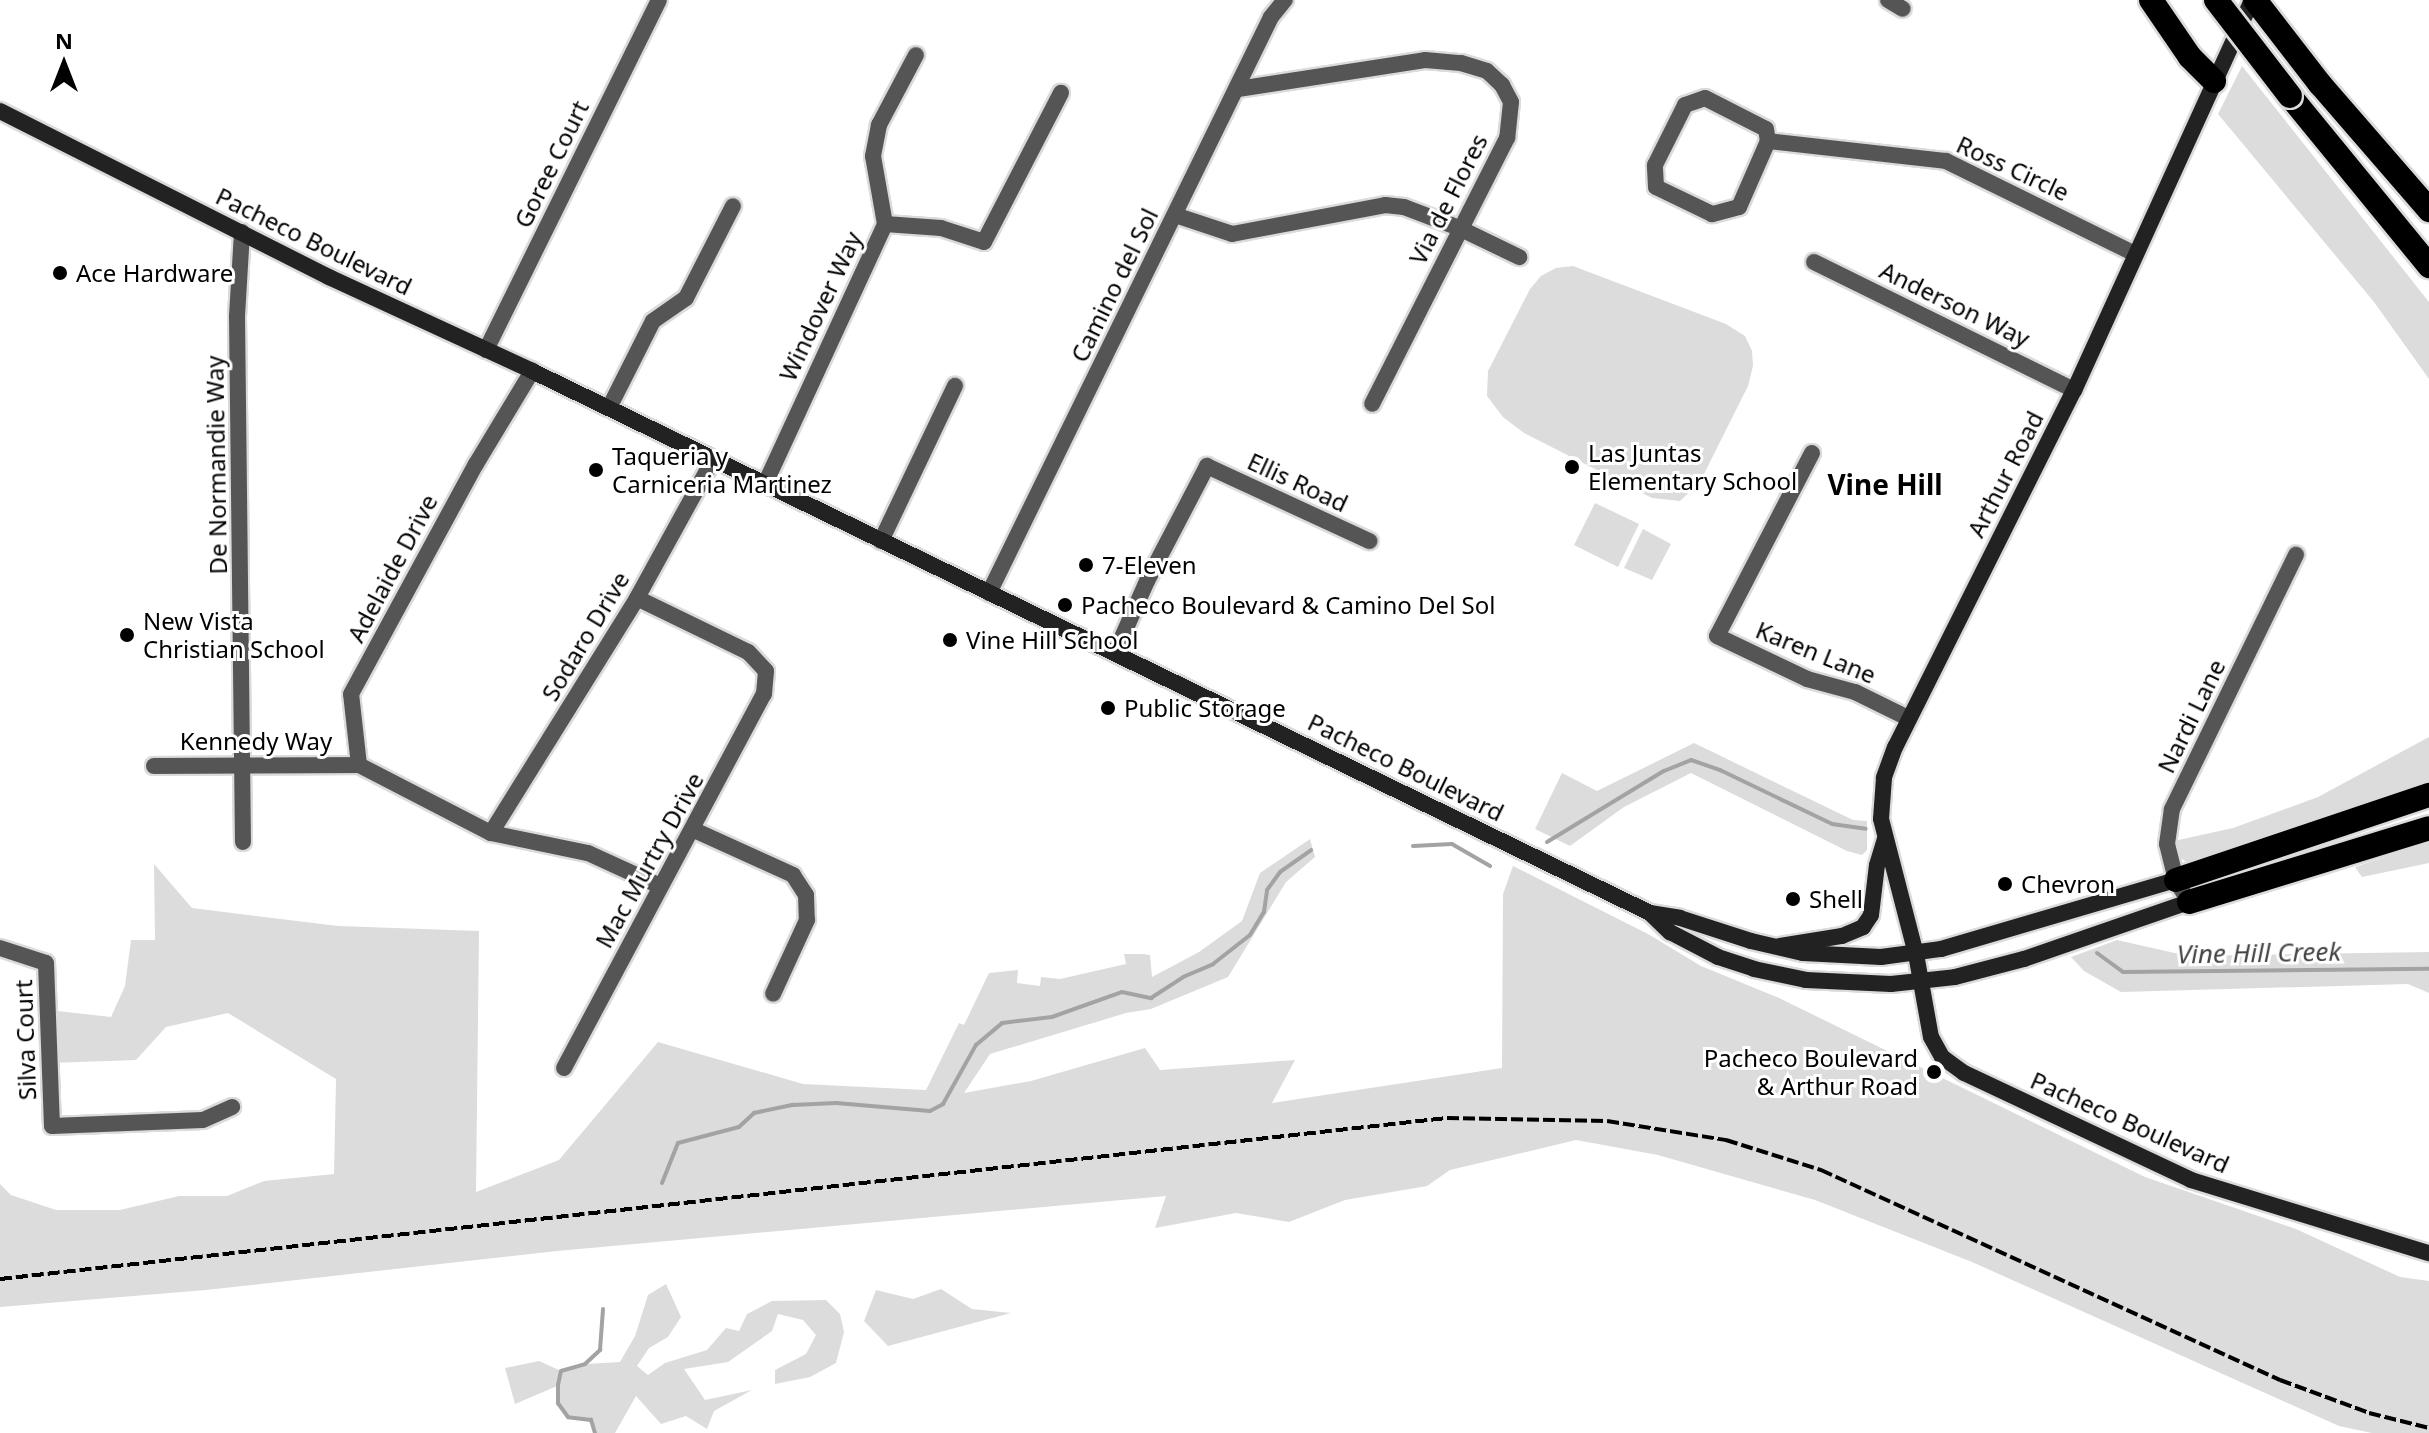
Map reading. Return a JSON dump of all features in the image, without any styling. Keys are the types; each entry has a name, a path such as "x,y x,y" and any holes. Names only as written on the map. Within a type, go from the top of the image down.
{"highway":[{"path":"2151,0 2190,57 2214,81"},
{"path":"2216,0 2429,266"},
{"path":"2253,0 2320,84 2429,210"},
{"path":"2176,880 2429,795"},
{"path":"2189,902 2429,828"}],"main road":[{"name":"Arthur Road","path":"1921,981 1885,839 1880,809 1884,778 1908,718 2074,390 2253,0"},
{"name":"Pacheco Boulevard","path":"0,111 242,232 1650,913 1682,938 1718,957 1754,969 1806,980 1891,984 1921,981 1955,977 2063,948 2189,902"},
{"path":"1778,947 1842,936 1863,927 1871,915 1877,865 1885,839"},
{"name":"Pacheco Boulevard","path":"1650,913 1680,918 1778,947 1845,957 1916,954 2176,880"},
{"name":"Pacheco Boulevard","path":"1921,981 1931,1037 1942,1057 1964,1073 2191,1180 2429,1253"}],"street":[{"name":"Goree Court","path":"486,350 659,0"},
{"name":"Camino del Sol","path":"989,593 1271,17 1285,0"},
{"name":"Windover Way","path":"765,484 885,224 873,156 879,125 916,55"},
{"name":"Via de Flores","path":"1238,89 1425,60 1487,71 1502,85 1511,102 1507,138 1372,404"},
{"path":"885,224 941,228 984,242 1061,93"},
{"path":"1705,98 1766,129 1768,141 1739,207 1712,214 1656,187 1655,165 1685,105 1705,98"},
{"name":"Ross Circle","path":"1768,141 1946,161 2135,254"},
{"path":"1175,215 1232,234 1385,205 1404,207 1459,228 1519,257"},
{"path":"609,408 653,321 686,298 733,206"},
{"name":"De Normandie Way","path":"242,232 237,316 245,765 243,842"},
{"name":"Anderson Way","path":"1814,262 2074,390"},
{"name":"Adelaide Drive","path":"359,765 351,694 476,464 532,371"},
{"path":"881,541 955,386"},
{"name":"Karen Lane","path":"1812,453 1717,636 1807,679 1855,692 1908,718"},
{"name":"Sodaro Drive","path":"491,833 637,598 713,460"},
{"name":"Ellis Road","path":"1115,653 1147,581 1207,466 1369,541"},
{"name":"Nardi Lane","path":"2189,902 2176,880 2167,844 2172,809 2296,555"},
{"name":"Mac Murtry Drive","path":"564,1068 660,886 694,830 764,694 766,671 748,652 637,598"},
{"path":"359,765 491,833 588,853 660,886"},
{"name":"Kennedy Way","path":"154,766 359,765"},
{"path":"694,830 793,875 806,895 807,920 773,994"},
{"name":"Silva Court","path":"0,948 46,963 52,1126 203,1120 232,1107"}],"shaded area":[{"path":"2242,66 2429,302 2429,379 2374,302 2218,114"},
{"path":"1573,266 1726,324 1745,336 1752,351 1753,366 1748,386 1700,482 1680,501 1652,498 1524,433 1503,417 1487,396 1488,371 1530,289 1541,276 1556,268"},
{"path":"1595,503 1639,524 1618,567 1574,545"},
{"path":"1643,529 1671,544 1652,580 1624,568"},
{"path":"2429,737 2429,781 2188,863 2179,857 2174,841 2233,828 2318,797"},
{"path":"1694,743 1853,820 1867,821 1867,850 1862,855 1847,851 1691,773 1624,807 1570,846 1535,829 1562,773 1597,791"},
{"path":"1310,839 1315,857 1286,882 1228,977 1151,1009 1126,1013 990,1054 964,1093 1031,1081 1145,1048 1160,1070 1295,1060 1272,1103 1502,1068 1503,894 1513,866 1648,934 1701,966 1779,998 2145,1177 2296,1229 2400,1277 2429,1281 2429,1433 2372,1433 2339,1426 1972,1262 1815,1200 1658,1155 1576,1140 1450,1170 1427,1186 1345,1200 1289,1222 1236,1213 1155,1228 1166,1196 557,1251 206,1290 0,1307 0,1184 11,1195 56,1210 120,1210 179,1196 227,1196 264,1181 334,1174 336,1079 228,1013 166,1027 136,1060 50,1063 48,1010 111,1017 125,986 131,940 155,940 154,864 192,908 338,926 479,931 476,1192 559,1160 658,1042 803,1084 926,1090 959,1023 964,1025 989,973 1018,970 1017,983 1040,986 1041,977 1060,979 1126,964 1124,954 1143,954 1150,955 1152,977 1199,952 1242,921 1260,873"},
{"path":"2429,842 2429,863 2362,877 2355,867"},
{"path":"2117,940 2188,956 2429,952 2429,993 2408,984 2121,992 2084,971 2071,957"},
{"path":"666,1284 681,1317 668,1337 649,1348 637,1366 648,1375 665,1363 707,1350 726,1328 739,1331 747,1314 772,1301 826,1300 840,1314 844,1332 836,1363 810,1377 775,1384 775,1370 806,1354 816,1335 803,1320 778,1314 772,1331 728,1362 684,1369 705,1400 752,1390 714,1411 707,1429 686,1416 661,1424 636,1396 615,1433 595,1433 591,1420 568,1417 558,1403 557,1386 515,1404 505,1368 539,1361 561,1371 585,1364 620,1362 635,1336 648,1295"},
{"path":"941,1289 972,1309 1011,1313 888,1346 864,1321 876,1290 913,1299"}],"waterway":[{"name":"Vine Hill Creek","path":"1547,842 1664,771 1691,760 1720,770 1832,824 1866,829"},
{"name":"Vine Hill Creek","path":"1413,846 1452,844 1490,866"},
{"path":"662,1183 678,1143 739,1127 754,1113 793,1105 836,1103 930,1111 943,1104 976,1045 1002,1023 1052,1017 1122,992 1151,998 1183,977 1213,964 1250,935 1264,912 1267,890 1280,872 1311,850"},
{"name":"Vine Hill Creek","path":"2097,953 2123,972 2429,969"},
{"name":"Vine Hill Creek","path":"595,1433 591,1420 568,1417 558,1403 558,1385 561,1371 585,1364 600,1350 603,1309"}],"railway":[{"path":"0,1279 1447,1118 1607,1121 1726,1140 1821,1170 2280,1380 2369,1413 2429,1428"}],"place":[{"name":"Ace Hardware","path":"60,273"},
{"name":"Las Juntas Elementary School","path":"1572,467"},
{"name":"Taqueria y Carniceria Martinez","path":"596,470"},
{"name":"7-Eleven","path":"1086,565"},
{"name":"Pacheco Boulevard & Camino Del Sol","path":"1065,605"},
{"name":"New Vista Christian School","path":"127,635"},
{"name":"Vine Hill School","path":"950,640"},
{"name":"Public Storage","path":"1108,708"},
{"name":"Chevron","path":"2005,884"},
{"name":"Shell","path":"1793,899"},
{"name":"Pacheco Boulevard & Arthur Road","path":"1934,1072"}],"district":[{"name":"Vine Hill","path":"1885,484"}]}
